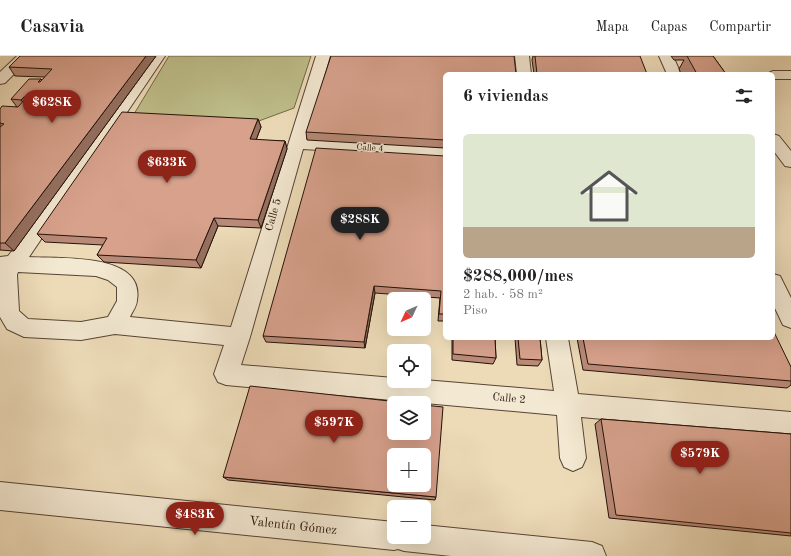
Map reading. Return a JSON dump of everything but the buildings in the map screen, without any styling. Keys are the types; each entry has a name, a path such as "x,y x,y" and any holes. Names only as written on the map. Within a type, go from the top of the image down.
{"street":[{"path":"0,80 25,56"},
{"path":"6,264 23,251 158,56"},
{"name":"Calle 5","path":"226,374 239,337 296,142 323,56"},
{"path":"522,56 524,72"},
{"path":"666,56 673,72"},
{"path":"775,75 791,75"},
{"path":"775,138 791,137"},
{"path":"775,141 791,162"},
{"name":"Calle 4","path":"296,142 443,153"},
{"path":"6,264 96,268 115,274 128,284 127,301 116,325"},
{"path":"6,264 9,314 15,322 24,328 81,331 116,325 239,337"},
{"path":"775,286 791,319"},
{"path":"557,340 568,405 573,458"},
{"name":"Calle 2","path":"226,374 791,424"},
{"name":"Valentín Gómez","path":"0,496 387,535"},
{"path":"431,540 592,556"}],"green space":[{"path":"169,56 311,56 294,108 248,125 131,119"}]}
